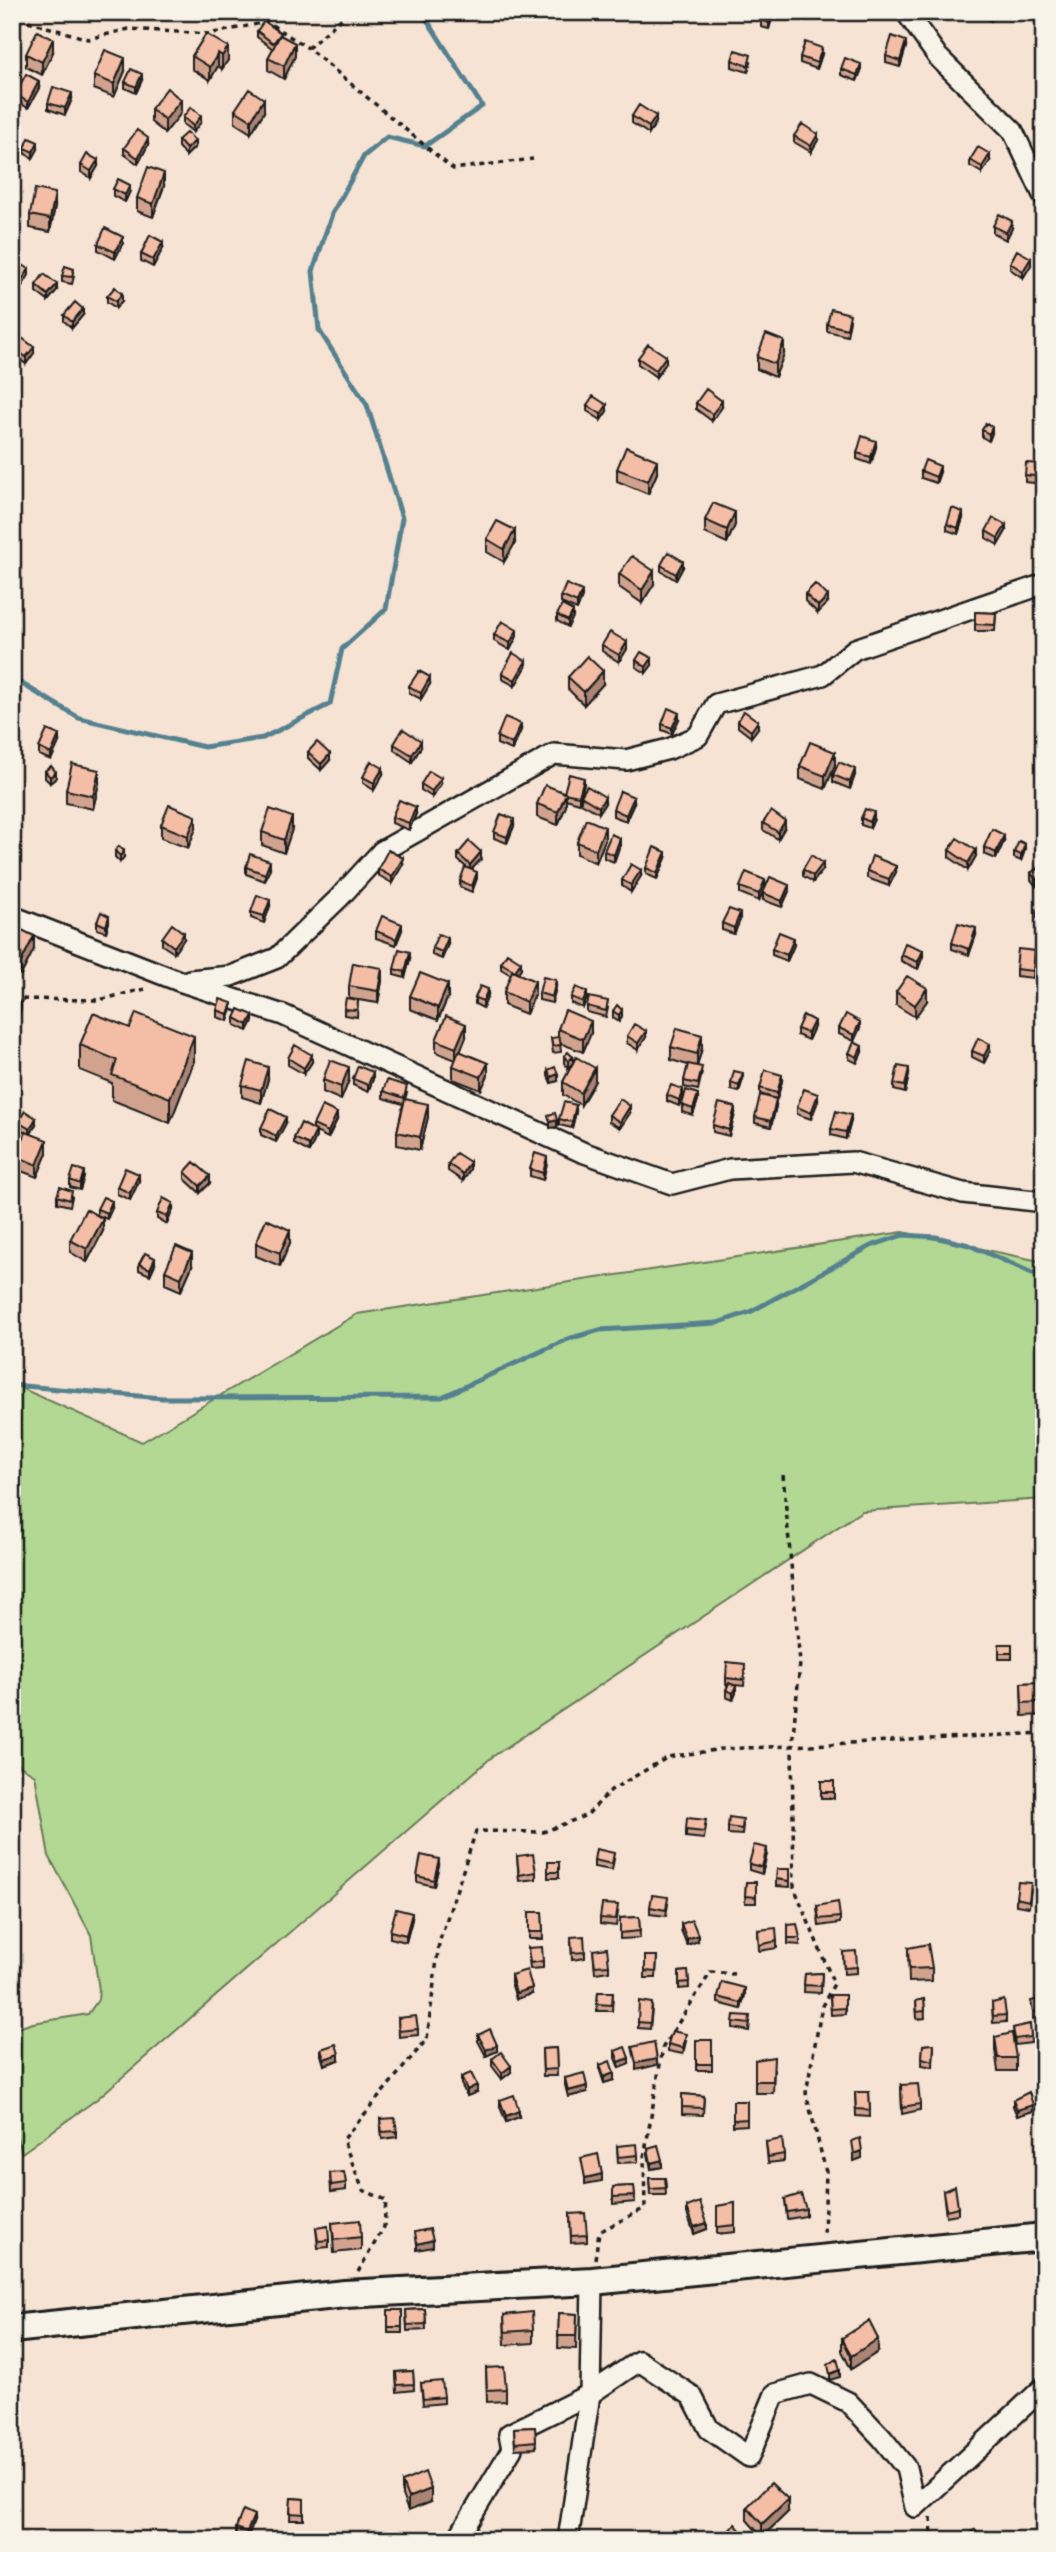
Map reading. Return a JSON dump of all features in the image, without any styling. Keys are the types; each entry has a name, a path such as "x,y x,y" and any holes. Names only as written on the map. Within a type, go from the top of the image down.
{"main road":[{"path":"12,2329 345,2294 592,2281 1044,2237"}],"street":[{"path":"906,12 937,57 1013,131 1044,197"},
{"path":"179,981 231,976 277,958 340,898 382,851 554,754 626,760 669,749 698,736 716,704 823,675 855,649 1044,584"},
{"path":"12,916 179,981 283,1014 582,1152 672,1184 730,1169 853,1163 963,1193 1044,1202"},
{"path":"568,2540 590,2394 592,2281"},
{"path":"457,2540 474,2507 512,2449 509,2434 590,2394 639,2361 692,2396 709,2429 749,2457 775,2394 811,2384 848,2402 906,2468 915,2507 1044,2387"}],"path":[{"path":"23,12 30,22 88,39 129,29 209,34 267,22 308,48 453,169 533,159"},
{"path":"308,48 349,12"},
{"path":"12,999 99,1000 179,981"},
{"path":"783,1475 800,1663 792,1746 794,1887 834,1984 822,2006 806,2093 825,2172 824,2259"},
{"path":"345,2294 384,2227 386,2200 363,2190 343,2140 427,2039 439,1943 476,1831 543,1832 587,1815 611,1790 668,1757 722,1749 1044,1733"},
{"path":"592,2281 599,2232 645,2208 644,2157 663,2047 712,1972 734,1973"}],"green space":[{"path":"903,1232 1044,1262 1044,1499 862,1511 492,1757 97,2099 22,2153 12,2121 12,2030 33,2023 88,2014 98,2000 99,1990 91,1935 49,1856 35,1775 12,1761 12,1384 142,1442 357,1314"}],"building":[{"path":"763,12 772,12 769,23 761,20"},
{"path":"264,21 281,33 273,43 257,31"},
{"path":"37,31 53,39 42,62 26,54"},
{"path":"206,34 228,47 222,56 218,53 210,67 192,56"},
{"path":"280,35 295,43 284,66 268,58"},
{"path":"892,36 906,41 900,61 886,56"},
{"path":"1044,41 1044,57 1037,54"},
{"path":"805,42 822,48 817,63 800,57"},
{"path":"105,50 125,58 114,84 94,76"},
{"path":"735,50 751,55 748,66 732,60"},
{"path":"845,58 861,64 857,75 841,69"},
{"path":"131,69 142,74 136,87 125,82"},
{"path":"26,74 39,81 28,102 15,94"},
{"path":"53,87 72,93 65,108 48,103"},
{"path":"167,88 181,100 165,120 151,109"},
{"path":"249,89 264,99 251,120 235,110"},
{"path":"639,105 656,116 649,127 632,116"},
{"path":"191,107 201,116 193,126 183,117"},
{"path":"802,124 818,134 811,146 794,136"},
{"path":"137,130 148,138 138,158 124,148"},
{"path":"187,132 195,141 186,149 178,140"},
{"path":"29,138 38,142 33,152 25,148"},
{"path":"978,147 990,154 982,167 970,160"},
{"path":"87,154 98,160 91,171 81,165"},
{"path":"148,167 164,173 153,204 137,198"},
{"path":"118,179 130,185 125,195 113,189"},
{"path":"35,189 55,193 50,219 30,215"},
{"path":"999,214 1012,221 1006,233 993,226"},
{"path":"105,228 123,237 115,252 98,244"},
{"path":"150,235 163,242 153,260 141,254"},
{"path":"1017,250 1031,258 1023,271 1010,263"},
{"path":"12,258 29,269 21,282 12,276"},
{"path":"65,266 74,269 72,277 62,276"},
{"path":"44,274 57,284 48,295 36,285"},
{"path":"115,287 122,294 116,301 107,296"},
{"path":"75,302 83,309 72,322 64,315"},
{"path":"831,309 850,314 847,329 827,324"},
{"path":"766,334 784,341 775,364 757,357"},
{"path":"18,335 34,347 26,357 12,347 12,342"},
{"path":"648,344 666,356 656,370 638,358"},
{"path":"706,389 722,401 712,414 696,403"},
{"path":"593,396 607,405 601,414 587,405"},
{"path":"986,423 992,427 989,434 982,430"},
{"path":"862,436 876,441 871,457 857,453"},
{"path":"626,447 657,460 648,481 617,469"},
{"path":"925,460 940,466 936,477 921,471"},
{"path":"1026,463 1044,464 1044,477 1025,475"},
{"path":"713,503 735,512 727,530 705,520"},
{"path":"952,508 963,512 958,528 947,524"},
{"path":"993,518 1006,525 998,538 986,531"},
{"path":"497,521 515,530 504,549 487,539"},
{"path":"668,552 683,561 676,574 661,565"},
{"path":"632,556 654,571 642,590 619,574"},
{"path":"566,584 582,591 577,603 561,596"},
{"path":"815,584 828,596 818,606 805,594"},
{"path":"562,605 573,611 568,621 557,615"},
{"path":"975,612 996,613 995,625 975,624"},
{"path":"502,621 517,630 510,643 494,635"},
{"path":"610,632 627,642 619,655 602,645"},
{"path":"641,652 652,658 646,667 636,660"},
{"path":"513,653 526,661 515,680 502,673"},
{"path":"587,656 603,671 584,692 568,677"},
{"path":"419,671 430,677 421,693 409,686"},
{"path":"668,708 679,713 672,728 662,724"},
{"path":"744,711 758,721 751,731 738,721"},
{"path":"505,717 521,724 512,744 497,737"},
{"path":"403,729 421,741 412,755 394,744"},
{"path":"47,730 59,735 51,754 39,748"},
{"path":"317,742 330,754 321,764 308,752"},
{"path":"810,742 835,752 825,776 800,766"},
{"path":"371,761 383,768 374,783 363,777"},
{"path":"839,762 855,769 850,782 833,775"},
{"path":"72,764 99,770 93,796 66,790"},
{"path":"51,766 56,772 50,777 45,771"},
{"path":"429,771 441,778 432,791 421,784"},
{"path":"569,774 584,778 579,796 564,793"},
{"path":"545,785 566,793 558,812 537,804"},
{"path":"587,786 605,797 599,807 581,796"},
{"path":"620,791 634,797 626,815 613,809"},
{"path":"399,800 416,807 409,823 392,817"},
{"path":"169,805 196,816 188,836 161,825"},
{"path":"270,809 292,817 284,840 262,832"},
{"path":"865,809 874,812 870,822 861,818"},
{"path":"771,811 785,821 778,832 763,823"},
{"path":"501,814 514,819 507,837 494,832"},
{"path":"586,819 605,827 596,850 577,842"},
{"path":"992,829 1004,835 996,853 984,847"},
{"path":"611,834 620,838 614,855 604,851"},
{"path":"957,838 976,850 968,863 949,850"},
{"path":"469,841 481,852 470,865 458,854"},
{"path":"1019,841 1025,844 1021,855 1014,852"},
{"path":"119,846 124,851 120,856 115,851"},
{"path":"654,847 666,852 657,873 646,868"},
{"path":"388,850 403,858 392,877 378,869"},
{"path":"250,854 270,861 265,874 246,867"},
{"path":"811,855 823,863 813,876 803,869"},
{"path":"872,856 896,866 889,879 867,871"},
{"path":"631,864 641,870 631,885 622,880"},
{"path":"465,867 477,872 472,886 460,881"},
{"path":"1037,868 1042,874 1036,880 1031,873"},
{"path":"746,872 765,880 759,894 740,887"},
{"path":"770,877 789,885 782,901 763,893"},
{"path":"1044,894 1044,914 1037,912"},
{"path":"257,895 270,900 264,916 251,912"},
{"path":"729,909 740,913 734,928 722,923"},
{"path":"101,912 109,916 106,926 97,922"},
{"path":"382,916 402,924 396,939 376,931"},
{"path":"958,923 976,928 969,949 952,943"},
{"path":"172,924 184,933 174,947 162,938"},
{"path":"12,925 34,936 21,962 12,958"},
{"path":"779,932 794,938 787,955 772,949"},
{"path":"438,934 448,938 442,952 432,948"},
{"path":"905,943 923,950 918,962 901,955"},
{"path":"399,949 410,952 405,972 394,969"},
{"path":"1018,949 1035,951 1033,971 1016,969"},
{"path":"507,953 521,962 515,971 501,963"},
{"path":"353,963 382,968 378,991 349,986"},
{"path":"512,971 535,981 526,1002 504,992"},
{"path":"420,973 448,984 438,1008 410,996"},
{"path":"907,976 927,988 915,1005 896,992"},
{"path":"543,977 556,980 552,997 539,993"},
{"path":"480,986 488,989 483,1001 475,998"},
{"path":"576,987 587,992 583,1002 571,997"},
{"path":"589,997 608,1001 606,1011 587,1006"},
{"path":"346,998 358,1000 357,1010 344,1009"},
{"path":"220,999 232,1003 228,1014 217,1010"},
{"path":"12,1000 21,1002 16,1018 12,1017"},
{"path":"617,1005 622,1010 619,1015 613,1011"},
{"path":"239,1009 253,1015 248,1025 235,1018"},
{"path":"565,1010 591,1021 583,1039 558,1029"},
{"path":"93,1013 130,1028 136,1013 194,1036 170,1098 112,1075 117,1060 80,1045"},
{"path":"846,1014 860,1022 854,1035 839,1028"},
{"path":"803,1015 814,1021 808,1033 797,1029"},
{"path":"446,1016 466,1024 456,1048 436,1040"},
{"path":"634,1024 646,1031 638,1043 627,1036"},
{"path":"677,1028 702,1035 697,1054 671,1047"},
{"path":"559,1037 561,1045 553,1046 551,1038"},
{"path":"978,1038 990,1044 984,1056 972,1051"},
{"path":"854,1042 862,1046 857,1057 849,1053"},
{"path":"295,1045 312,1055 304,1068 288,1058"},
{"path":"459,1051 488,1063 481,1077 453,1066"},
{"path":"568,1052 573,1057 568,1061 564,1056"},
{"path":"576,1057 595,1068 581,1093 563,1082"},
{"path":"330,1060 349,1067 341,1087 323,1080"},
{"path":"249,1061 268,1067 261,1090 242,1085"},
{"path":"688,1064 702,1067 698,1084 684,1081"},
{"path":"358,1066 373,1072 368,1085 353,1079"},
{"path":"898,1066 909,1068 905,1086 894,1084"},
{"path":"555,1067 558,1074 551,1077 548,1070"},
{"path":"765,1070 782,1075 777,1093 760,1088"},
{"path":"734,1071 743,1073 739,1086 731,1083"},
{"path":"387,1080 407,1086 404,1098 383,1091"},
{"path":"671,1085 683,1089 679,1100 667,1095"},
{"path":"804,1089 818,1094 811,1113 797,1107"},
{"path":"686,1090 698,1094 693,1109 682,1105"},
{"path":"760,1095 776,1099 771,1121 755,1117"},
{"path":"405,1099 428,1104 420,1137 397,1132"},
{"path":"620,1099 630,1106 620,1122 609,1115"},
{"path":"564,1102 576,1105 572,1122 559,1119"},
{"path":"719,1103 735,1107 729,1130 713,1125"},
{"path":"322,1106 337,1113 328,1132 313,1125"},
{"path":"270,1109 286,1117 276,1136 261,1128"},
{"path":"25,1111 36,1118 30,1129 18,1122"},
{"path":"836,1111 851,1115 846,1132 831,1129"},
{"path":"555,1113 557,1120 550,1122 548,1115"},
{"path":"301,1123 316,1131 309,1145 294,1138"},
{"path":"26,1132 47,1140 37,1165 16,1156"},
{"path":"18,1140 22,1142 13,1166 12,1149 15,1150"},
{"path":"456,1153 470,1162 463,1174 448,1164"},
{"path":"535,1153 547,1157 543,1173 530,1169"},
{"path":"194,1162 210,1176 200,1186 185,1172"},
{"path":"74,1168 84,1171 80,1184 70,1180"},
{"path":"125,1168 139,1174 130,1193 117,1187"},
{"path":"60,1187 72,1191 70,1200 57,1196"},
{"path":"103,1197 112,1201 107,1213 97,1209"},
{"path":"163,1198 173,1203 167,1217 157,1213"},
{"path":"86,1209 103,1219 87,1249 70,1240"},
{"path":"266,1219 290,1230 280,1253 256,1243"},
{"path":"176,1246 192,1253 181,1278 165,1271"},
{"path":"145,1253 155,1258 150,1269 139,1264"},
{"path":"999,1644 1012,1644 1012,1653 999,1653"},
{"path":"727,1662 745,1664 744,1680 726,1678"},
{"path":"1044,1682 1044,1702 1022,1703 1021,1683"},
{"path":"729,1683 736,1686 733,1693 726,1690"},
{"path":"821,1781 834,1781 834,1792 821,1792"},
{"path":"729,1817 743,1819 742,1829 728,1827"},
{"path":"687,1818 706,1820 704,1832 686,1830"},
{"path":"754,1845 767,1848 762,1867 749,1864"},
{"path":"596,1849 614,1853 612,1864 594,1860"},
{"path":"533,1854 536,1872 519,1875 517,1856"},
{"path":"421,1855 439,1859 434,1880 417,1876"},
{"path":"548,1862 559,1862 559,1872 548,1872"},
{"path":"777,1869 790,1869 790,1881 776,1879"},
{"path":"746,1882 756,1882 756,1897 745,1896"},
{"path":"1018,1882 1031,1883 1029,1901 1016,1898"},
{"path":"652,1895 668,1897 666,1910 650,1907"},
{"path":"838,1902 840,1917 819,1919 817,1906"},
{"path":"602,1904 618,1905 616,1919 600,1918"},
{"path":"396,1909 412,1913 406,1935 390,1931"},
{"path":"529,1912 542,1912 543,1932 529,1932"},
{"path":"639,1917 640,1931 620,1933 620,1918"},
{"path":"692,1920 698,1935 687,1939 681,1924"},
{"path":"797,1924 800,1938 788,1938 788,1925"},
{"path":"776,1928 777,1941 759,1945 758,1930"},
{"path":"584,1936 585,1952 572,1953 571,1937"},
{"path":"928,1944 932,1968 909,1969 908,1948"},
{"path":"542,1947 543,1961 530,1963 528,1948"},
{"path":"607,1948 609,1965 595,1966 593,1950"},
{"path":"856,1951 857,1967 844,1968 843,1952"},
{"path":"645,1956 657,1956 656,1972 645,1971"},
{"path":"527,1970 532,1988 516,1993 511,1975"},
{"path":"688,1971 689,1982 679,1983 679,1972"},
{"path":"822,1973 821,1986 804,1985 805,1974"},
{"path":"722,1982 745,1988 741,2003 718,1997"},
{"path":"598,1992 613,1992 612,2005 597,2004"},
{"path":"830,1995 845,1995 845,2008 831,2009"},
{"path":"1044,1998 1044,2010 1033,2012 1031,2001"},
{"path":"924,1999 925,2011 917,2012 916,2001"},
{"path":"1004,2000 1006,2015 993,2016 992,2003"},
{"path":"639,2001 652,2003 650,2023 638,2022"},
{"path":"734,2015 750,2016 749,2024 733,2022"},
{"path":"416,2016 418,2029 399,2031 398,2018"},
{"path":"1030,2024 1031,2037 1015,2039 1013,2028"},
{"path":"490,2029 497,2045 486,2050 478,2035"},
{"path":"672,2031 686,2034 683,2048 668,2044"},
{"path":"1012,2033 1016,2058 998,2058 995,2037"},
{"path":"1044,2035 1044,2054 1042,2054 1040,2036"},
{"path":"696,2040 712,2040 712,2064 696,2064"},
{"path":"654,2042 657,2059 636,2063 632,2047"},
{"path":"336,2044 339,2054 324,2059 321,2049"},
{"path":"934,2044 933,2061 922,2058 923,2045"},
{"path":"625,2047 629,2058 619,2062 615,2051"},
{"path":"556,2048 557,2069 543,2070 542,2049"},
{"path":"501,2052 511,2066 502,2073 492,2059"},
{"path":"774,2057 773,2081 755,2081 755,2060"},
{"path":"610,2061 614,2073 604,2077 600,2065"},
{"path":"471,2073 477,2085 467,2090 461,2077"},
{"path":"584,2073 587,2086 568,2091 565,2078"},
{"path":"918,2084 920,2104 902,2107 901,2085"},
{"path":"855,2092 869,2092 870,2110 856,2109"},
{"path":"1029,2092 1033,2105 1017,2110 1013,2100"},
{"path":"682,2094 704,2096 703,2108 682,2107"},
{"path":"514,2095 519,2111 506,2116 500,2100"},
{"path":"733,2101 747,2101 747,2119 733,2120"},
{"path":"395,2118 397,2131 382,2132 380,2119"},
{"path":"860,2138 862,2151 854,2154 852,2141"},
{"path":"782,2139 784,2154 768,2157 766,2142"},
{"path":"637,2144 638,2155 618,2157 617,2146"},
{"path":"658,2145 662,2160 651,2163 648,2148"},
{"path":"598,2154 602,2174 585,2178 581,2158"},
{"path":"344,2172 346,2183 331,2185 330,2173"},
{"path":"649,2178 665,2178 666,2188 650,2189"},
{"path":"634,2186 635,2196 613,2197 613,2187"},
{"path":"955,2186 958,2207 946,2210 943,2191"},
{"path":"801,2194 806,2209 787,2212 785,2199"},
{"path":"700,2202 707,2223 694,2227 687,2207"},
{"path":"735,2203 735,2225 717,2227 717,2206"},
{"path":"585,2213 587,2235 571,2236 570,2214"},
{"path":"360,2220 361,2237 334,2240 332,2223"},
{"path":"328,2226 329,2240 318,2241 316,2228"},
{"path":"430,2229 433,2240 417,2244 415,2232"},
{"path":"425,2309 426,2324 407,2325 406,2310"},
{"path":"388,2310 402,2310 402,2327 388,2327"},
{"path":"532,2312 533,2330 505,2332 504,2315"},
{"path":"559,2313 577,2314 576,2336 558,2336"},
{"path":"869,2321 878,2339 851,2356 842,2338"},
{"path":"837,2359 840,2370 830,2374 828,2365"},
{"path":"504,2367 506,2389 487,2390 486,2368"},
{"path":"413,2371 414,2384 397,2385 396,2372"},
{"path":"442,2381 444,2397 423,2399 421,2383"},
{"path":"535,2427 536,2441 515,2443 514,2428"},
{"path":"425,2472 431,2489 408,2498 402,2482"},
{"path":"771,2483 788,2499 762,2524 747,2507"},
{"path":"291,2498 304,2499 304,2514 290,2513"},
{"path":"243,2510 254,2515 247,2532 236,2528"},
{"path":"735,2524 742,2532 735,2540 729,2540 725,2535"},
{"path":"975,2529 985,2540 964,2540"}],"waterway":[{"path":"12,678 79,718 204,747 263,738 330,704 342,649 386,609 402,518 367,405 319,330 313,271 332,214 364,156 387,137 425,146 482,106 422,12"},
{"path":"12,1385 162,1398 442,1397 568,1339 600,1330 717,1323 750,1312 871,1246 903,1235 936,1237 969,1245 1032,1273 1044,1274"}]}
